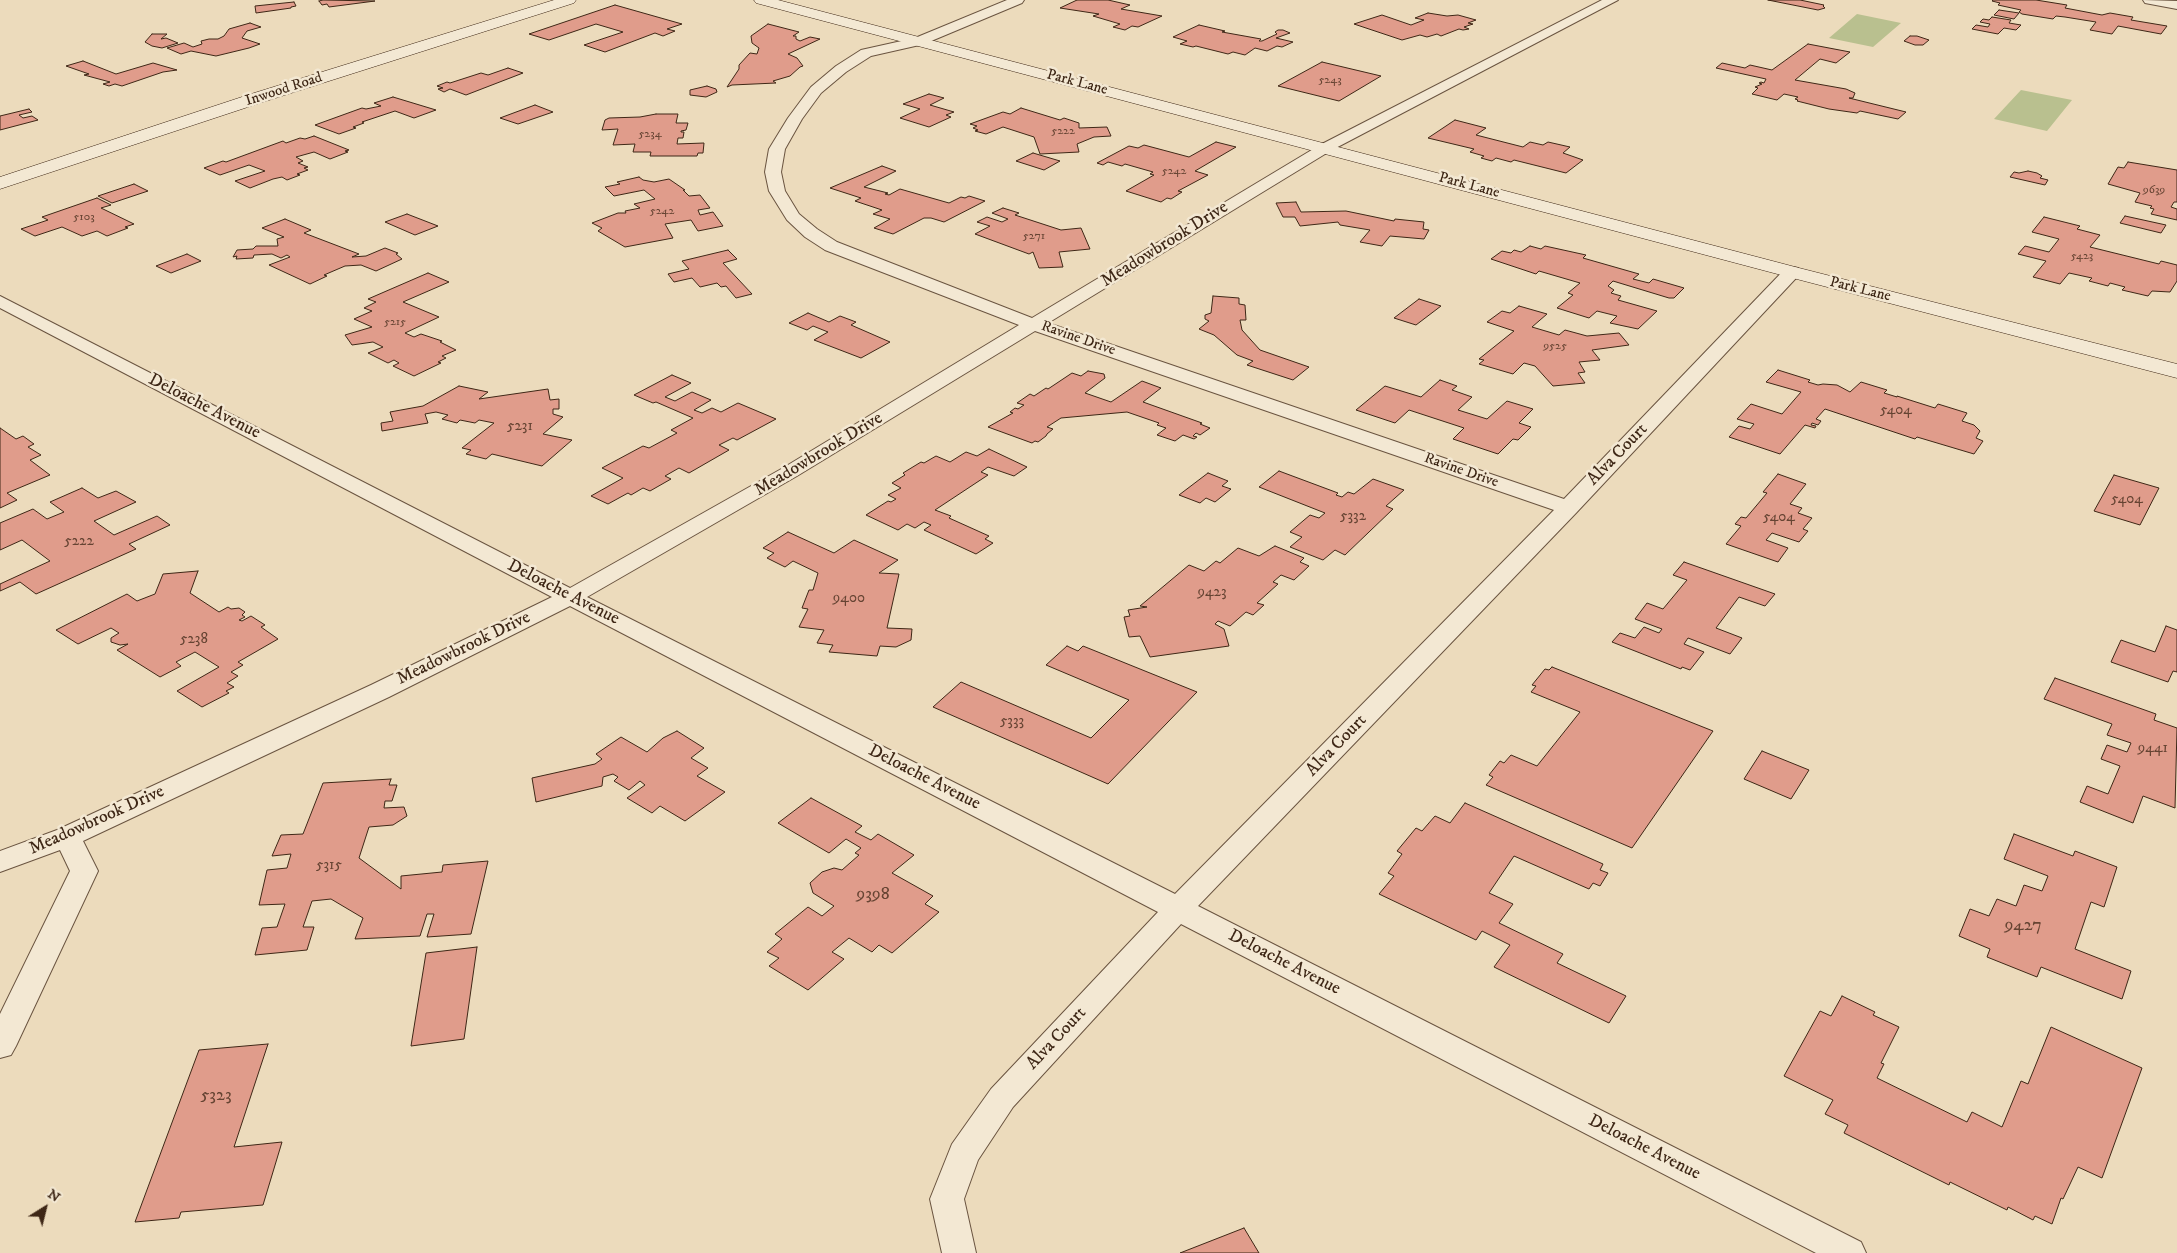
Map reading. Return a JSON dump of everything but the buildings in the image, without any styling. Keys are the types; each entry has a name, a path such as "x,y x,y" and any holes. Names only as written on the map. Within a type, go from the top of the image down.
{"street":[{"name":"Inwood Road","path":"438,37 540,0"},
{"name":"Inwood Road","path":"0,172 252,96 438,37 568,0"},
{"name":"Park Lane","path":"761,0 1792,272 2177,370"},
{"name":"Ravine Drive","path":"866,53 919,41 1018,0"},
{"name":"Meadowbrook Drive","path":"0,862 67,837 380,691 570,597 790,472 1324,148 1612,0"},
{"path":"2150,0 2177,5"},
{"name":"Ravine Drive","path":"893,35 841,69 816,90 794,118 777,149 773,172 777,191 785,206 811,233 831,246 866,261 1035,325 1568,508"},
{"name":"Inwood Road","path":"0,183 252,96"},
{"name":"Alva Court","path":"959,1253 948,1199 964,1154 1002,1098 1178,909 1568,508 1792,272"},
{"name":"Deloache Avenue","path":"0,301 570,597 1849,1253"},
{"path":"0,1046 84,870 67,837"}],"green space":[{"path":"1857,14 1901,23 1873,47 1829,38"},
{"path":"2021,90 2072,100 2047,131 1994,119"}]}
